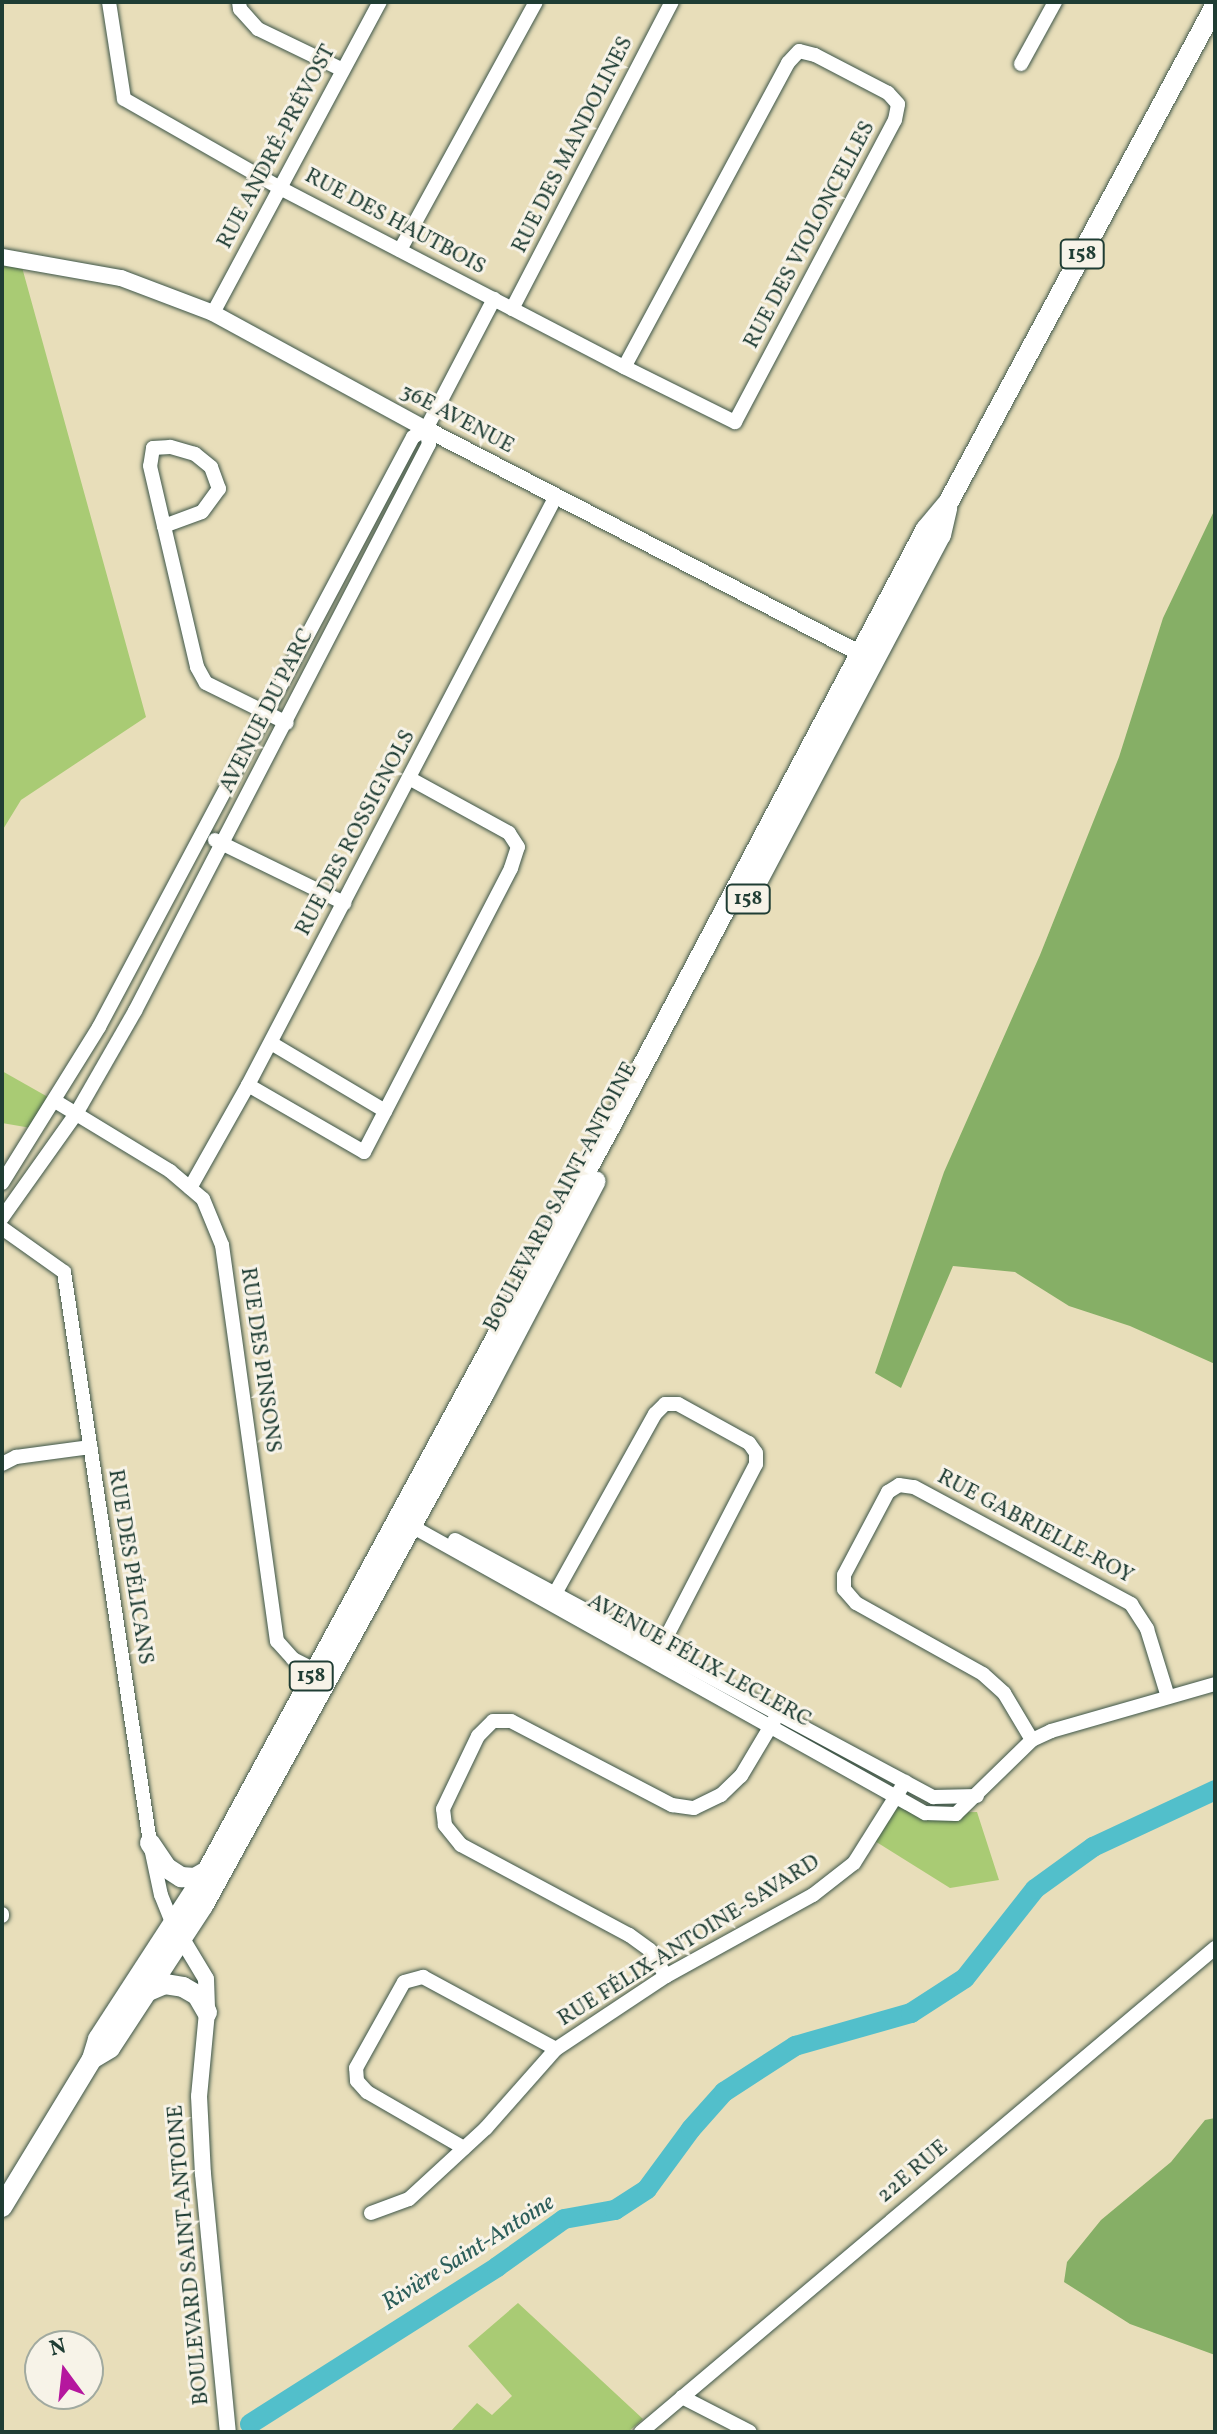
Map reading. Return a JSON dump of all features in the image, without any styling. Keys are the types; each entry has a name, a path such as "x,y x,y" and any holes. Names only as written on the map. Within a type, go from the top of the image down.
{"main road":[{"name":"BOULEVARD SAINT-ANTOINE","path":"207,1871 407,1520 870,658 941,535 948,503 1215,6"},
{"name":"BOULEVARD SAINT-ANTOINE","path":"177,1931 203,1906 322,1674"},
{"path":"150,1843 167,1868 181,1877 195,1878 207,1871"},
{"name":"158","path":"92,2059 110,2048 146,1992 207,1871"},
{"name":"158","path":"2,2207 92,2059 98,2039 177,1931"},
{"path":"146,1992 165,1984 183,1987 197,1995 207,2012"}],"street":[{"name":"RUE DES HAUTBOIS","path":"109,2 124,99 280,188 735,422"},
{"path":"239,2 240,9 258,29 343,70"},
{"name":"RUE ANDRÉ-PRÉVOST","path":"213,313 380,2"},
{"path":"400,250 536,2"},
{"name":"RUE DES MANDOLINES","path":"512,309 672,2"},
{"path":"1021,64 1055,2"},
{"name":"RUE DES VIOLONCELLES","path":"624,367 788,63 799,51 815,55 888,93 898,104 895,120 735,422"},
{"name":"36E AVENUE","path":"2,257 121,278 213,313 426,429 870,658"},
{"name":"AVENUE DU PARC","path":"2,1183 55,1101 114,998 413,437 426,429 494,299"},
{"name":"AVENUE DU PARC","path":"2,1218 76,1114 135,1011 429,444 426,429"},
{"path":"164,526 202,512 219,489 211,467 195,454 170,447 153,448 150,466 164,526 197,667 206,683 287,723"},
{"name":"RUE DES ROSSIGNOLS","path":"190,1188 271,1043 556,496"},
{"path":"248,1085 364,1152 511,868 518,847 509,833 409,778"},
{"path":"203,833 344,903"},
{"path":"114,998 135,1011"},
{"path":"271,1043 385,1111"},
{"name":"RUE DES PINSONS","path":"55,1101 170,1171 203,1199 222,1245 277,1641 293,1659 322,1674"},
{"name":"RUE DES PÉLICANS","path":"2,1228 64,1272 150,1843 161,1895 177,1931"},
{"path":"552,1598 655,1414 665,1404 678,1404 749,1443 756,1453 756,1464 657,1655"},
{"path":"2,1464 16,1457 90,1447"},
{"name":"RUE GABRIELLE-ROY","path":"1032,1740 1004,1693 983,1674 856,1603 844,1589 844,1575 888,1492 899,1485 914,1487 1131,1604 1147,1629 1168,1697"},
{"name":"AVENUE FÉLIX-LECLERC","path":"407,1520 774,1719 933,1797 977,1796"},
{"name":"AVENUE FÉLIX-LECLERC","path":"774,1719 925,1813 956,1814 1032,1740 1051,1731 1215,1684"},
{"path":"666,1976 650,1950 629,1935 461,1845 445,1825 443,1809 478,1736 493,1721 511,1721 672,1805 694,1808 721,1795 741,1776 774,1719"},
{"name":"RUE FÉLIX-ANTOINE-SAVARD","path":"371,2213 409,2199 464,2148 556,2049 666,1976 813,1895 854,1863 905,1782"},
{"name":"BOULEVARD SAINT-ANTOINE","path":"177,1931 206,1979 207,2012 199,2096 228,2432"},
{"name":"22E RUE","path":"641,2432 1215,1948"},
{"path":"464,2148 367,2092 357,2081 356,2068 404,1982 423,1977 556,2049"},
{"path":"682,2397 750,2432"}],"green space":[{"path":"2,257 20,260 146,717 21,800 2,831"},
{"path":"1215,509 1215,1364 1130,1326 1069,1306 1015,1272 953,1266 901,1388 875,1373 944,1172 1040,955 1119,757 1163,618"},
{"path":"2,1071 55,1101 37,1129 2,1123"},
{"path":"896,1796 925,1813 977,1812 999,1880 950,1888 870,1838"},
{"path":"1215,2118 1215,2355 1130,2324 1064,2282 1067,2262 1101,2220 1171,2162 1205,2120"},
{"path":"518,2303 643,2419 628,2432 450,2432 477,2403 492,2415 512,2396 468,2346"}],"waterway":[{"name":"Rivière Saint-Antoine","path":"250,2424 497,2267 564,2219 615,2210 647,2189 691,2129 724,2092 795,2046 911,2013 965,1978 1035,1889 1093,1847 1215,1790"}]}
